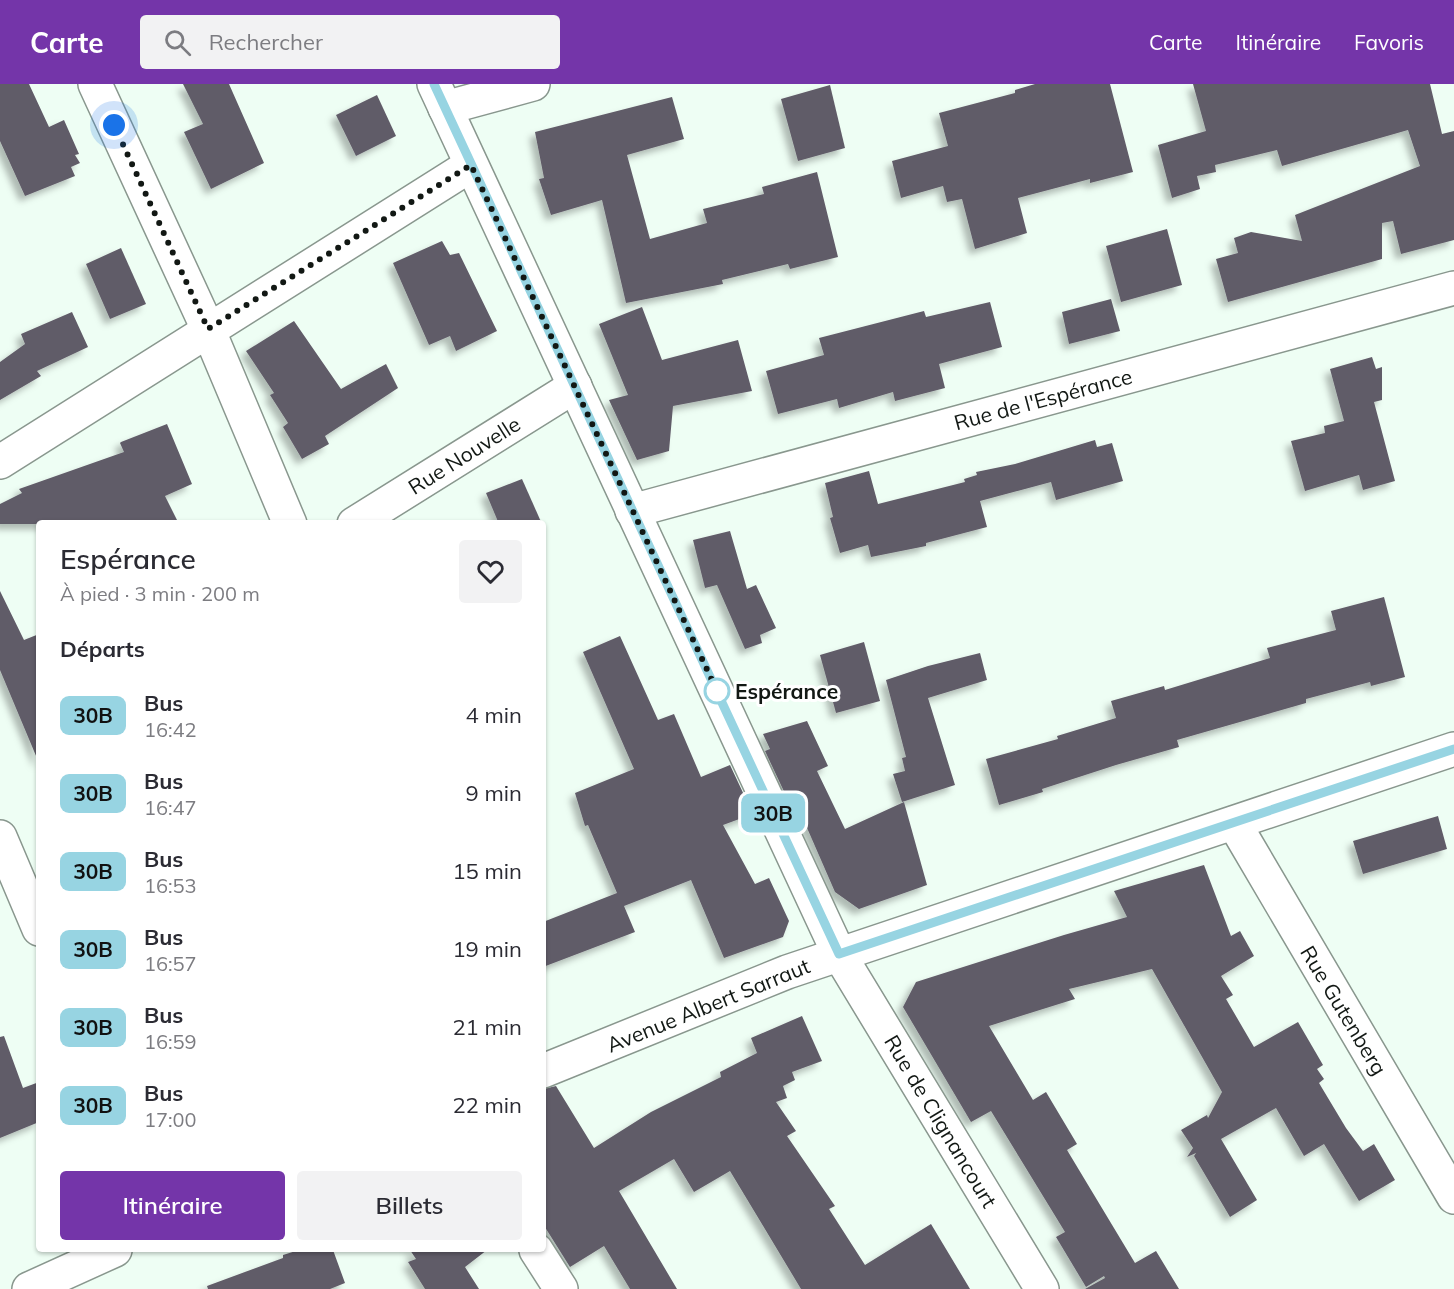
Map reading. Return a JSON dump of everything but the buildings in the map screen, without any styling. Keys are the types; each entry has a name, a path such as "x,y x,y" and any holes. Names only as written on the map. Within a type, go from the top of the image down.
{"street":[{"path":"95,84 208,329 289,520"},
{"path":"439,96 533,84"},
{"name":"Rue de Clignancourt","path":"439,96 839,954 1042,1289"},
{"path":"0,462 471,165"},
{"name":"Rue de l'Espérance","path":"632,510 1454,288"},
{"name":"Rue Nouvelle","path":"360,520 575,386"},
{"name":"Avenue Albert Sarraut","path":"546,1070 787,972 1454,749"},
{"name":"Rue Gutenberg","path":"1234,824 1454,1197"},
{"path":"0,837 36,921"},
{"path":"35,1288 111,1252"},
{"path":"537,1252 561,1289"}],"bus line":[{"name":"30B","path":"434,84 839,954 1454,749"}],"place":[{"name":"Espérance","path":"717,691"}],"route":[{"path":"114,125 208,329 471,165 717,691"}]}
